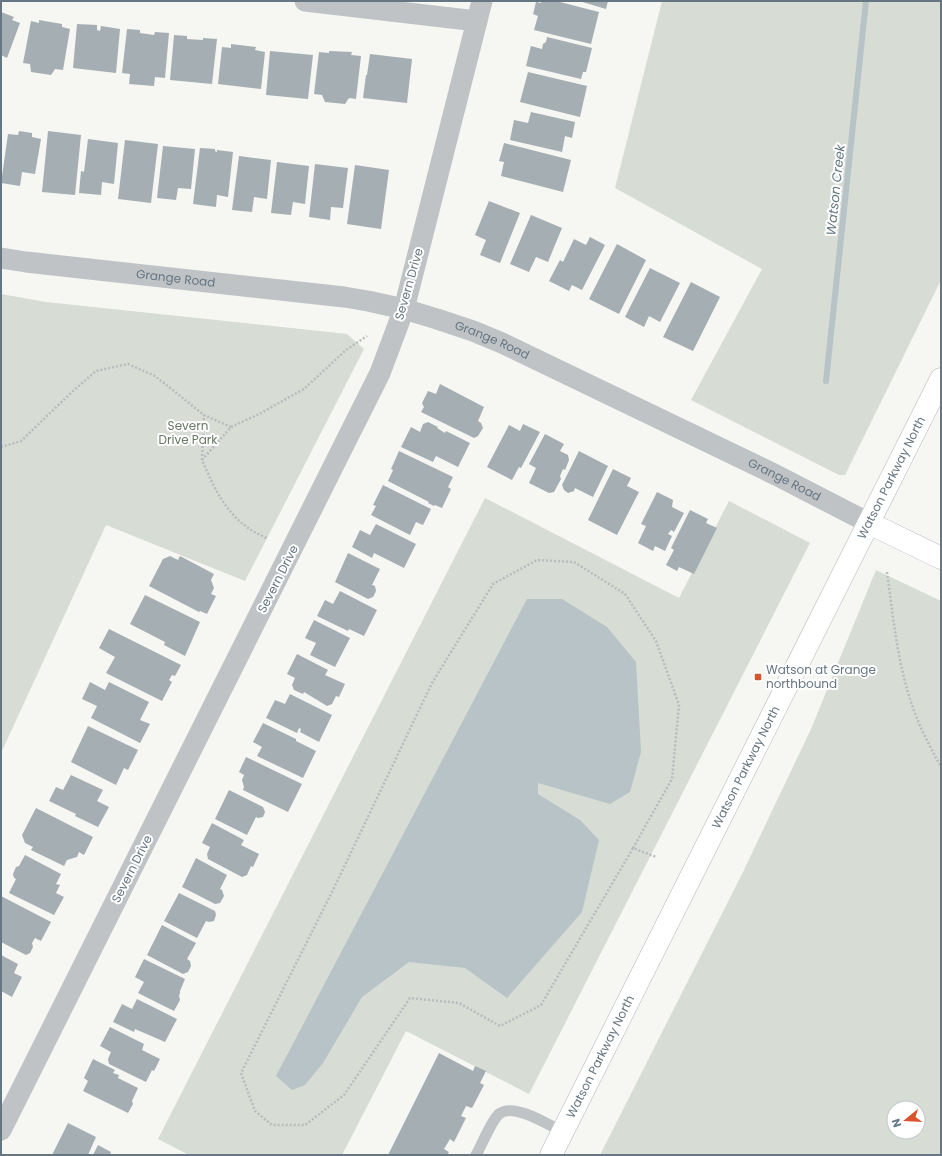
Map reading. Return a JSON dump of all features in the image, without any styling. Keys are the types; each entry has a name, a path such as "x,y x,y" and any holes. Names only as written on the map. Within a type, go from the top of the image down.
{"main road":[{"name":"Watson Parkway North","path":"551,1155 941,379"},
{"name":"Grange Road","path":"869,523 941,558"}],"street":[{"path":"305,1 477,21"},
{"name":"Severn Drive","path":"1,1130 380,373 404,309 482,1"},
{"name":"Grange Road","path":"1,258 344,297 404,309 502,343 776,475 869,523"}],"lane":[{"path":"476,1155 491,1125 500,1114 504,1112 520,1112 563,1132"}],"path":[{"path":"202,460 231,427 259,414 304,388 346,350 367,336"},
{"path":"1,447 21,441 96,371 128,364 155,376 204,415 231,427"},
{"path":"204,415 202,460 215,490 231,512 246,526 268,540"},
{"path":"537,560 574,562 625,594 656,641 679,705 672,779 633,848 542,1005 500,1026 459,1003 410,998 344,1095 305,1125 272,1125 255,1111 241,1073 334,888 432,683 493,584 537,560"},
{"path":"887,572 900,664 907,693 922,731 941,766"},
{"path":"633,848 656,857"}],"green space":[{"path":"662,1 941,1 941,280 845,475 839,475 691,400 762,269 615,188"},
{"name":"Severn Drive Park","path":"1,294 46,302 347,334 364,349 245,581 106,525 1,753"},
{"path":"485,498 679,598 729,501 810,543 529,1094 406,1031 342,1155 189,1155 158,1139"},
{"path":"876,570 941,601 941,1155 600,1155 743,872 811,729"}],"shaded area":[{"path":"527,599 562,599 607,627 636,662 641,752 630,792 610,804 538,783 538,794 580,820 599,840 582,912 507,998 465,968 409,962 362,997 323,1063 305,1085 292,1090 276,1076"}],"building":[{"path":"541,1 556,1 599,12 591,44 534,30 538,16 533,14 536,2 541,3"},
{"path":"579,1 608,1 606,9"},
{"path":"1,12 14,17 12,20 20,23 7,58 1,55"},
{"path":"39,20 62,24 62,27 70,29 63,70 55,69 51,75 31,72 30,64 23,63 31,21 39,23"},
{"path":"77,24 97,25 97,30 100,31 101,26 120,29 116,73 73,68"},
{"path":"127,29 140,30 140,33 154,35 155,32 169,33 165,78 155,77 154,86 129,84 130,74 122,73"},
{"path":"174,35 187,36 187,39 217,39 212,84 170,80"},
{"path":"547,37 592,48 586,72 583,72 581,79 526,66 531,46 542,49"},
{"path":"231,44 256,47 255,50 265,52 261,89 218,84 222,47 231,48"},
{"path":"270,51 313,55 308,99 266,95"},
{"path":"329,51 352,52 351,55 361,56 356,99 349,98 345,104 325,102 322,95 314,94 319,52 329,53"},
{"path":"370,54 412,59 407,103 363,98"},
{"path":"528,72 587,86 580,117 520,102"},
{"path":"531,112 575,122 572,138 565,136 562,152 510,140 514,120 528,123"},
{"path":"19,131 32,133 32,137 41,139 35,174 22,172 20,186 1,183 8,134 18,135"},
{"path":"48,131 81,135 75,195 42,192"},
{"path":"88,139 118,143 114,184 102,182 101,195 79,193 81,171 84,172"},
{"path":"125,140 158,144 151,203 118,199"},
{"path":"504,143 571,160 563,192 501,176 504,162 499,161"},
{"path":"163,146 195,149 191,189 178,188 176,200 157,198"},
{"path":"200,148 215,149 217,152 217,150 233,152 228,197 217,195 216,207 193,204"},
{"path":"239,156 271,160 267,199 254,197 252,212 232,210"},
{"path":"277,162 309,166 305,204 293,202 291,215 271,213"},
{"path":"315,164 348,168 343,208 331,207 330,220 309,217"},
{"path":"355,165 389,170 381,229 347,224"},
{"path":"489,201 520,213 500,263 480,255 486,240 475,235"},
{"path":"531,215 562,228 548,262 536,257 529,272 510,264"},
{"path":"590,237 605,245 582,290 572,285 569,291 549,281 560,260 563,262 574,239 586,245"},
{"path":"617,244 646,260 619,314 589,299"},
{"path":"650,268 680,283 660,322 649,316 644,327 625,317"},
{"path":"691,282 720,297 693,351 663,337"},
{"path":"440,384 484,407 478,421 481,423 483,428 478,436 474,438 421,412 424,407 422,403 428,391 436,394"},
{"path":"428,422 438,427 437,428 445,433 446,431 470,443 458,467 436,456 433,462 401,447 411,427 420,432 423,424"},
{"path":"523,424 540,432 521,468 519,467 512,480 487,467 509,425 520,431"},
{"path":"545,434 564,444 560,451 568,455 569,460 565,470 563,469 560,476 561,479 554,492 549,493 529,483 536,468 529,464"},
{"path":"399,451 453,477 448,487 451,489 442,508 428,503 429,502 388,481 393,470 391,469"},
{"path":"579,451 608,466 593,497 575,488 574,491 568,493 564,490 562,485"},
{"path":"613,469 631,478 627,486 639,492 617,535 588,520"},
{"path":"383,485 431,509 423,525 416,522 410,535 371,515 376,506 373,505"},
{"path":"657,492 673,500 672,507 684,513 674,532 671,530 668,534 672,536 665,551 655,546 653,551 638,543 646,526 641,524"},
{"path":"690,510 708,519 706,523 717,528 694,574 679,567 677,571 666,565 674,550 671,548"},
{"path":"376,524 416,544 404,568 374,553 372,558 352,547 360,530 370,535"},
{"path":"348,553 380,569 372,585 375,586 376,591 373,597 368,599 335,582"},
{"path":"170,556 178,560 180,556 214,574 211,580 214,588 211,594 216,596 207,614 200,611 199,612 149,586 163,559"},
{"path":"340,591 377,610 364,636 349,629 348,631 317,616 325,600 333,604"},
{"path":"145,595 200,622 185,656 164,645 165,642 130,624"},
{"path":"314,620 350,638 335,667 310,655 316,643 305,638"},
{"path":"109,629 181,665 175,676 172,675 169,680 172,682 162,701 106,673 115,657 99,648"},
{"path":"297,654 328,670 325,675 345,684 339,697 336,696 332,704 327,706 304,692 303,694 294,690 292,685 295,678 287,674"},
{"path":"90,682 105,690 109,682 149,702 140,720 150,724 140,743 91,718 97,706 82,699"},
{"path":"290,694 332,715 319,742 300,732 301,729 299,728 297,733 266,718 275,700 285,704"},
{"path":"263,723 296,739 296,741 316,751 303,778 257,756 262,747 253,742"},
{"path":"88,726 138,750 128,770 124,768 116,785 71,762"},
{"path":"246,757 302,784 288,812 243,790 244,787 242,780 244,775 239,772"},
{"path":"71,775 103,790 97,801 109,807 98,827 49,801 56,787 63,790"},
{"path":"229,790 263,807 265,812 263,817 256,817 247,835 215,819"},
{"path":"36,808 93,837 84,855 79,852 77,857 67,860 64,866 31,850 33,847 25,843 22,835"},
{"path":"212,823 244,840 241,845 259,854 253,867 251,866 247,875 242,877 208,859 207,854 210,847 202,843"},
{"path":"25,855 61,874 56,884 60,885 56,893 64,897 54,915 9,893 16,879 14,878 13,874 16,867 19,866"},
{"path":"196,858 227,875 220,889 222,890 224,896 220,903 215,904 182,887"},
{"path":"179,893 215,911 216,915 214,921 206,921 197,938 164,921"},
{"path":"1,896 51,922 41,941 35,938 32,943 33,947 30,953 26,955 1,942"},
{"path":"162,925 196,943 187,959 190,961 191,966 188,972 183,974 147,955"},
{"path":"1,955 18,964 14,973 22,977 12,997 1,991"},
{"path":"144,959 185,979 180,991 180,1000 174,1011 138,993 144,982 135,977"},
{"path":"137,999 177,1019 165,1042 135,1029 134,1032 113,1022 122,1004 132,1009"},
{"path":"110,1027 144,1044 142,1050 160,1059 146,1082 109,1064 108,1059 111,1052 100,1046"},
{"path":"439,1053 473,1071 475,1066 486,1071 480,1083 484,1085 472,1108 466,1106 461,1116 466,1118 454,1142 450,1139 444,1149 449,1152 447,1155 388,1155"},
{"path":"93,1059 115,1070 113,1073 119,1075 118,1078 138,1088 132,1101 133,1104 128,1113 83,1091 88,1081 84,1078"},
{"path":"68,1123 96,1137 88,1155 52,1155"},
{"path":"98,1145 111,1152 110,1155 93,1155"}],"waterway":[{"name":"Watson Creek","path":"826,381 866,1"}],"place":[{"name":"Watson at Grange northbound","path":"758,677"}]}
